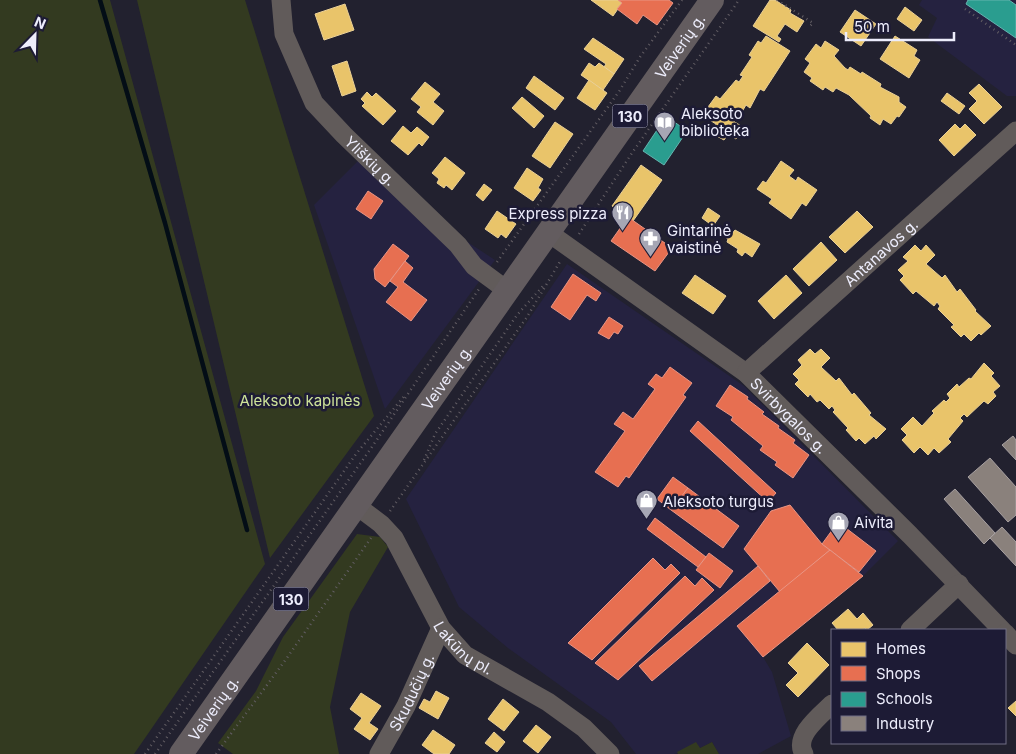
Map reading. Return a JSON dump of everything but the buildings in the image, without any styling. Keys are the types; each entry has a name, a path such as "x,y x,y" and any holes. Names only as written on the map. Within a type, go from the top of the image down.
{"main road":[{"name":"Veiverių g.","path":"181,754 712,0"}],"street":[{"name":"Yliškių g.","path":"281,0 284,34 314,102 487,277 508,291"},
{"name":"Antanavos g.","path":"746,373 1016,131"},
{"name":"Svirbygalos g.","path":"548,232 746,373 959,584 1001,629"},
{"name":"Lakūnų pl.","path":"357,506 381,524 396,542 441,628 465,655 548,702 584,728 610,754"},
{"path":"911,629 959,584"},
{"name":"Skudučių g.","path":"378,754 406,706 441,628"},
{"path":"1006,634 1016,645"},
{"path":"804,754 802,752 802,739 831,705"}],"path":[{"path":"155,754 374,444 487,277 620,90 640,57 682,0"},
{"path":"216,754 284,662 526,317 632,153 739,0"},
{"path":"777,0 813,23 810,26"},
{"path":"965,9 1016,45"},
{"path":"421,466 435,434 518,315 549,279"},
{"path":"145,754 356,454 409,391"}],"shaded area":[{"path":"922,0 1016,0 1016,96 1007,96 928,37 937,18 919,5"},
{"path":"370,149 466,241 495,260 385,409 314,205"},
{"name":"Aleksoto turgus","path":"567,264 744,386 898,541 863,576 763,657 772,672 791,736 758,754 719,754 712,742 700,748 674,754 636,754 611,722 508,648 459,607 406,499"}],"green space":[{"path":"0,0 110,0 265,564 134,754 0,754"},
{"name":"Aleksoto kapinės","path":"137,0 245,0 374,416 270,558"},
{"path":"357,534 380,537 388,547 350,612 330,707 339,754 233,754 218,743 256,691 283,637"},
{"path":"696,742 700,748 712,742 719,754 678,754 677,752"}],"waterway":[{"path":"100,0 165,223 247,530"}],"place":[{"name":"Aleksoto biblioteka","path":"665,141"},
{"name":"Express pizza","path":"623,232"},
{"name":"Gintarinė vaistinė","path":"651,258"},
{"name":"Aleksoto turgus","path":"647,520"},
{"name":"Aivita","path":"838,541"}]}
